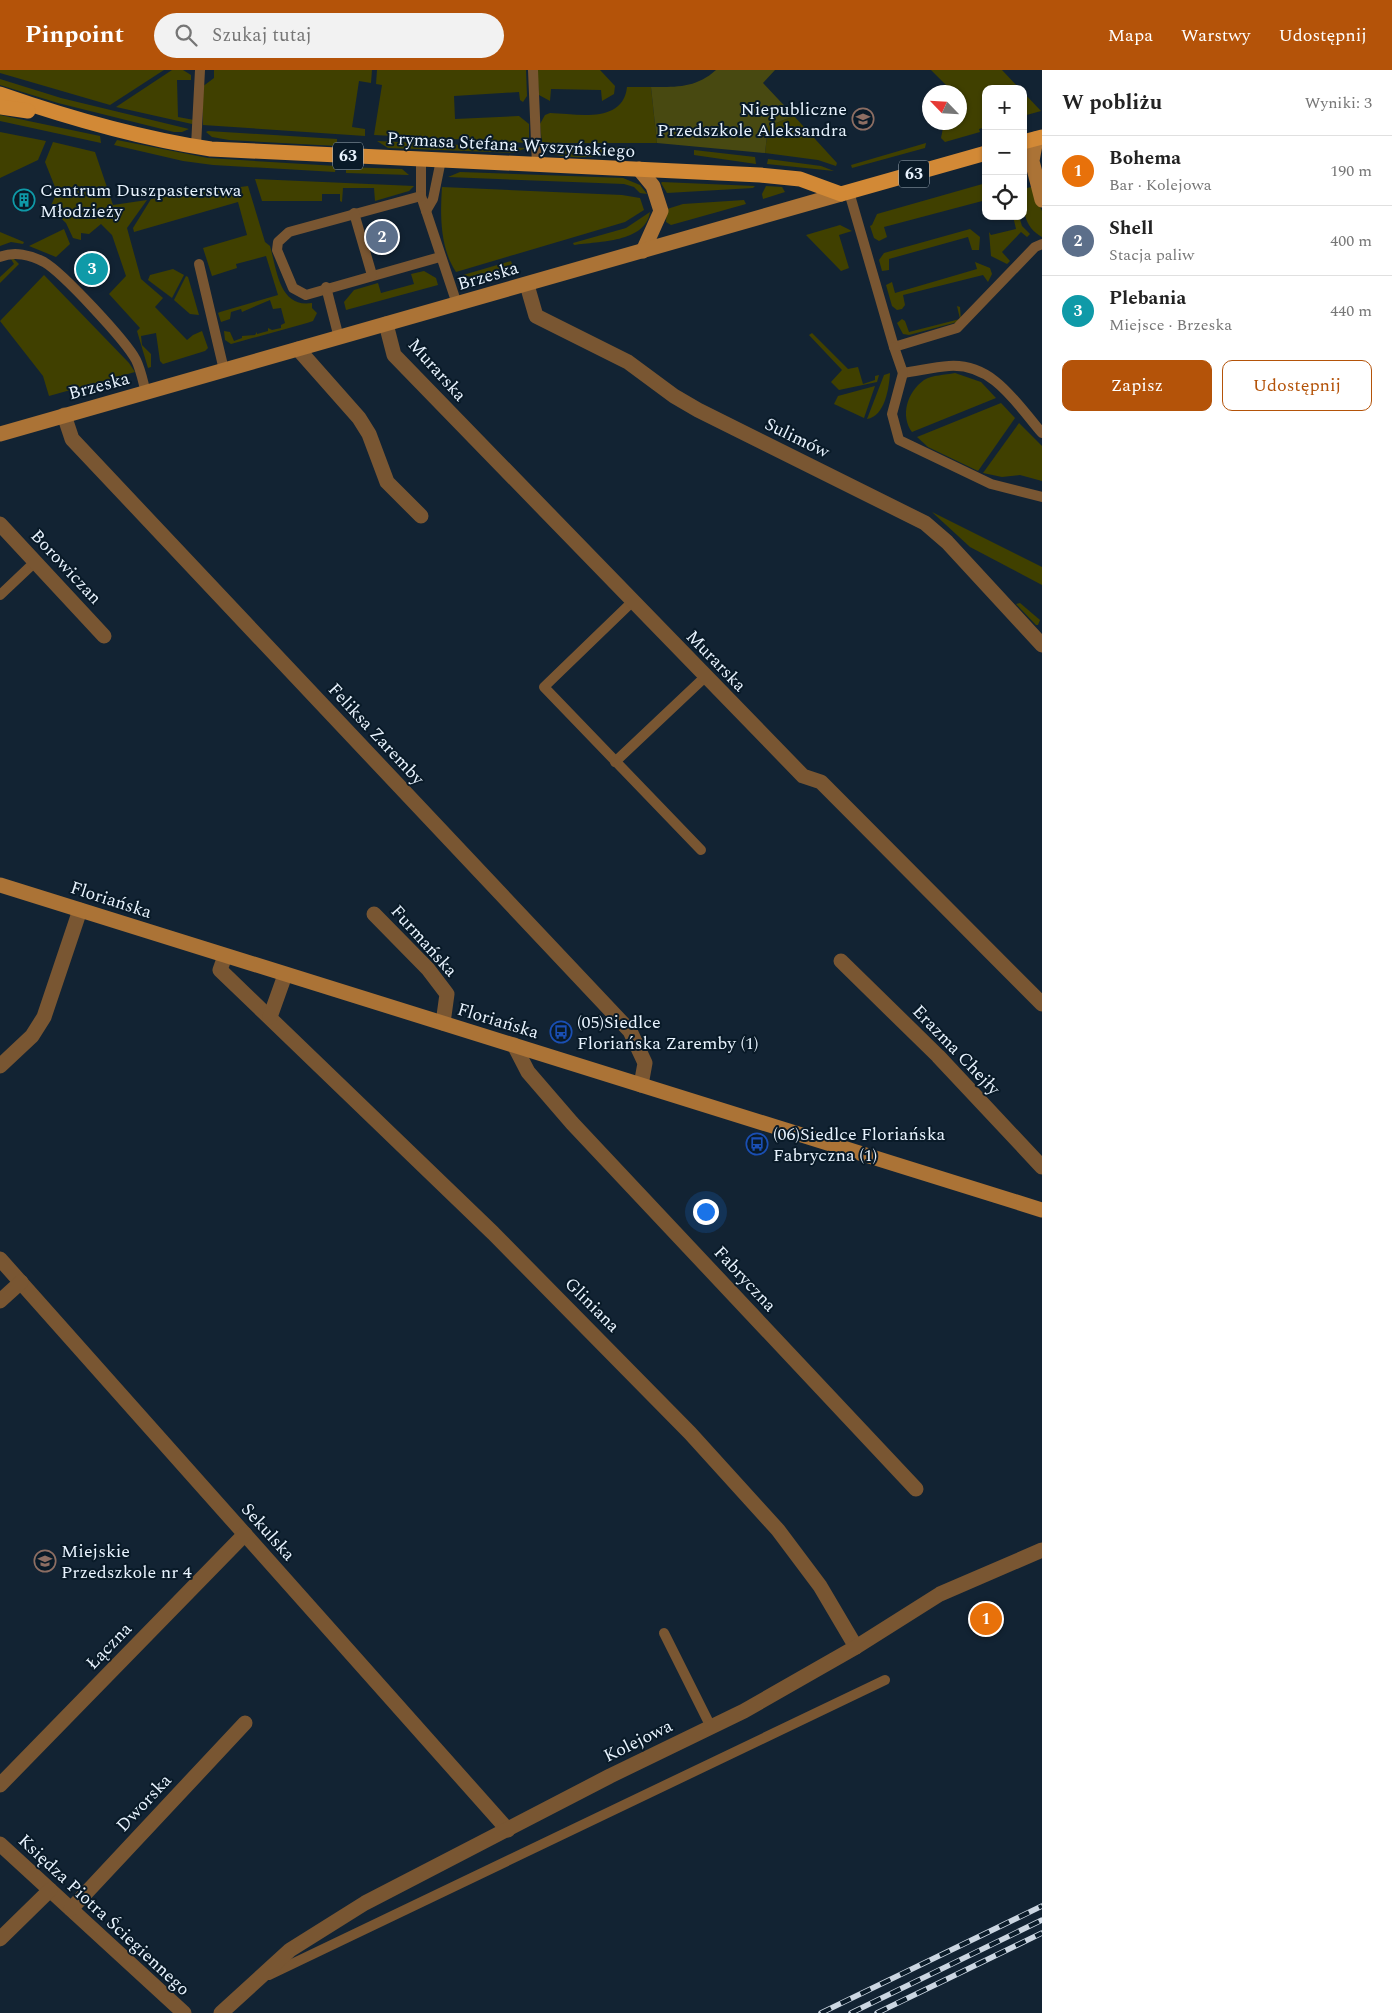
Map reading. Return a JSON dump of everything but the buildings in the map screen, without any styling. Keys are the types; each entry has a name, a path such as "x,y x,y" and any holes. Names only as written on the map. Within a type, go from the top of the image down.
{"main road":[{"name":"Prymasa Stefana Wyszyńskiego","path":"0,94 60,115"},
{"name":"Prymasa Stefana Wyszyńskiego","path":"0,107 60,115 196,146 249,152 639,169 800,179 845,193"},
{"name":"Brzeska","path":"845,193 982,154"}],"street":[{"path":"1036,141 1032,161 1042,200"},
{"path":"639,169 653,186 661,211 643,251"},
{"name":"Brzeska","path":"0,434 845,193"},
{"name":"Sulimów","path":"526,285 536,316 628,362 674,396 698,410 925,523 947,542 1042,645"},
{"name":"Murarska","path":"386,324 394,355 632,602 803,776 821,782 1042,1004"},
{"path":"298,350 359,418 369,434 387,482 421,516"},
{"name":"Feliksa Zaremby","path":"64,415 72,439 630,1031 645,1063 641,1085"},
{"name":"Borowiczan","path":"0,524 104,636"},
{"name":"Floriańska","path":"0,885 80,910 222,963 285,975 1042,1210"},
{"path":"0,1066 32,1036 44,1016 80,910"},
{"name":"Furmańska","path":"374,914 428,969 447,994 443,1023"},
{"name":"Erazma Chejły","path":"841,961 938,1056 1042,1166"},
{"name":"Gliniana","path":"222,963 270,1017 493,1233 690,1433 778,1530 820,1586 856,1647"},
{"path":"270,1017 285,975"},
{"name":"Fabryczna","path":"514,1045 528,1072 572,1123 916,1489"},
{"name":"Sekulska","path":"0,1259 508,1830"},
{"path":"0,1301 21,1282"},
{"name":"Łączna","path":"0,1785 245,1534"},
{"name":"Kolejowa","path":"221,2013 290,1950 365,1902 610,1776 744,1711 856,1647 940,1594 1042,1550"},
{"name":"Dworska","path":"71,1909 245,1723"},
{"name":"Księdza Piotra Ściegiennego","path":"0,1844 184,2013"},
{"path":"0,1938 50,1890"}],"lane":[{"path":"196,146 200,70"},
{"path":"533,70 537,165"},
{"path":"420,160 421,196 457,304"},
{"path":"426,211 433,199 441,160"},
{"path":"845,193 903,374 892,414 899,440 991,484 1042,497"},
{"path":"421,196 289,232 278,242 277,250 293,288 306,294 440,257"},
{"path":"354,213 372,275"},
{"path":"894,347 957,328 1035,247 1042,244"},
{"path":"0,257 17,254 30,256 56,270 128,346 137,361 146,393"},
{"path":"199,264 224,370"},
{"path":"326,288 339,338"},
{"path":"903,374 949,366 978,370 996,381 1042,433"},
{"path":"0,595 35,562"},
{"path":"632,602 544,687 701,850"},
{"path":"615,762 705,677"},
{"path":"664,1633 711,1727"},
{"name":"Kolejowa","path":"259,1979 885,1680"}],"shaded area":[{"path":"0,70 164,70 110,105 0,73"},
{"path":"172,70 183,70 191,75 191,80 177,80 178,117 194,120 192,124 116,107"},
{"path":"214,70 372,70 371,83 359,81 352,127 365,129 365,136 203,125 202,87 214,78"},
{"path":"377,70 526,70 527,96 523,102 520,100 519,92 454,96 455,119 519,116 529,124 529,143 374,135 382,85 376,84"},
{"path":"537,70 600,70 615,86 614,94 602,101 601,90 551,89 550,101 539,95"},
{"path":"716,70 775,70 763,83 794,116 768,126 765,153 657,143 651,87 678,86 694,83 709,76"},
{"path":"931,70 1002,70 1016,85 982,85 982,128 979,129 980,132 945,142 941,138 943,130 967,130 967,85 946,85"},
{"path":"0,79 61,98 189,129 182,132 174,132 58,103 0,85"},
{"path":"627,87 651,87 657,143 542,143 540,124 545,115 550,113 586,115 608,112 617,107 624,99"},
{"path":"1027,96 1041,111 1027,115"},
{"path":"0,115 100,136 101,143 0,121"},
{"path":"794,116 837,163 836,166 818,160 765,153 768,126"},
{"path":"0,132 46,141 38,160 0,178"},
{"path":"206,132 337,139 337,146 229,140 212,137"},
{"path":"117,140 208,158 336,166 335,172 213,165 183,161 114,145"},
{"path":"377,141 526,148 514,153 388,148"},
{"path":"53,142 95,152 113,205 147,200 127,228 141,279 163,298 155,307 187,340 202,331 208,348 205,351 163,364 160,361 156,333 141,336 142,345 151,354 151,367 148,368 137,331 140,328 109,294 126,276 112,235 101,224 89,234 81,233 81,240 73,238 66,223 50,208 57,192 45,162"},
{"path":"926,143 925,148 852,168 851,165"},
{"path":"629,147 629,152 586,157 564,156 547,150"},
{"path":"694,150 755,157 756,164 694,155"},
{"path":"768,159 821,166 834,171 767,164"},
{"path":"346,167 402,169 409,175 346,173"},
{"path":"460,172 623,178 640,185 647,194 640,193 634,187 624,184 448,177"},
{"path":"255,179 414,186 409,191 375,201 374,188 343,188 342,202 340,201 340,194 322,194 322,201 262,201"},
{"path":"661,183 755,186 753,188 667,193"},
{"path":"982,184 982,201 884,227 887,237 879,241 874,238 870,226 877,214"},
{"path":"248,186 265,242 270,246 281,285 292,300 301,303 312,303 312,308 317,313 313,321 231,344 225,340 224,331 230,332 234,341 242,338 242,336 268,331 268,328 272,330 281,328 281,325 285,323 281,308 273,309 270,300 242,312 241,309 231,312 230,319 221,322 218,313 220,312 278,295 266,256 236,264 237,268 212,276 203,248 247,235 238,202 134,232 133,228 151,199"},
{"path":"766,186 782,187 785,192 763,199 762,194"},
{"path":"442,187 622,195 640,198 644,210 625,222 456,272 447,253 442,231"},
{"path":"1031,187 1042,211 1042,237 1031,228 1027,220 1027,188"},
{"path":"744,200 746,204 671,225 666,222 667,209 683,204"},
{"path":"650,212 640,230 630,235 608,241 574,245 573,243 626,228"},
{"path":"1014,220 1020,220 1022,226 1030,234 1027,237 1021,232 1002,252 1010,261 1007,264 991,256 989,232 991,235 1016,229"},
{"path":"840,225 852,231 839,235 849,268 841,271 806,235"},
{"path":"64,229 70,244 56,257 29,246"},
{"path":"970,229 980,237 979,250 972,250 968,237 889,259 889,270 882,271 879,260 884,253"},
{"path":"0,232 24,242 23,244 11,242 0,246"},
{"path":"11,259 14,259 19,264 0,283 0,277 14,264"},
{"path":"511,261 512,264 480,279 463,275"},
{"path":"975,262 990,268 992,274 988,282 983,275 903,295 905,305 902,309 897,310 892,306 886,285 892,282 895,293 977,269"},
{"path":"173,269 184,275 172,298 148,280 150,275"},
{"path":"424,271 436,278 438,285 346,310 344,302 354,290 378,283 381,293 414,284 411,274"},
{"path":"44,275 129,363 135,372 49,396 43,376 0,321"},
{"path":"186,276 188,277 199,315 190,314 174,300"},
{"path":"957,306 960,307 961,321 909,335 903,334 897,323 902,319 905,321 909,332 960,319"},
{"path":"812,333 848,369 858,367 863,384 875,380 875,376 879,375 877,382 839,390 831,382 842,370 809,335"},
{"path":"890,373 889,386 882,407 873,417 867,419 884,375"},
{"path":"955,373 981,382 996,398 912,432 908,426 906,412 907,404 913,391 927,378"},
{"path":"875,386 864,418 834,404 838,396"},
{"path":"1001,403 1015,418 978,471 928,447 917,437"},
{"path":"1019,423 1042,446 1042,481 1020,475 1002,477 983,473"},
{"path":"932,512 1042,567 1042,585 970,547"},
{"path":"1020,603 1040,620 1038,625 1016,604"}],"railway":[{"path":"821,2013 1042,1906"},
{"path":"851,2013 1042,1920"},
{"path":"877,2013 1042,1933"}],"place":[{"name":"Niepubliczne Przedszkole Aleksandra","path":"863,119"},
{"name":"Centrum Duszpasterstwa Młodzieży","path":"24,200"},
{"name":"Shell","path":"382,237"},
{"name":"Plebania","path":"92,269"},
{"name":"(05)Siedlce Floriańska Zaremby (1)","path":"561,1032"},
{"name":"(06)Siedlce Floriańska Fabryczna (1)","path":"757,1144"},
{"name":"Miejskie Przedszkole nr 4","path":"45,1561"},
{"name":"Bohema","path":"986,1619"}]}
